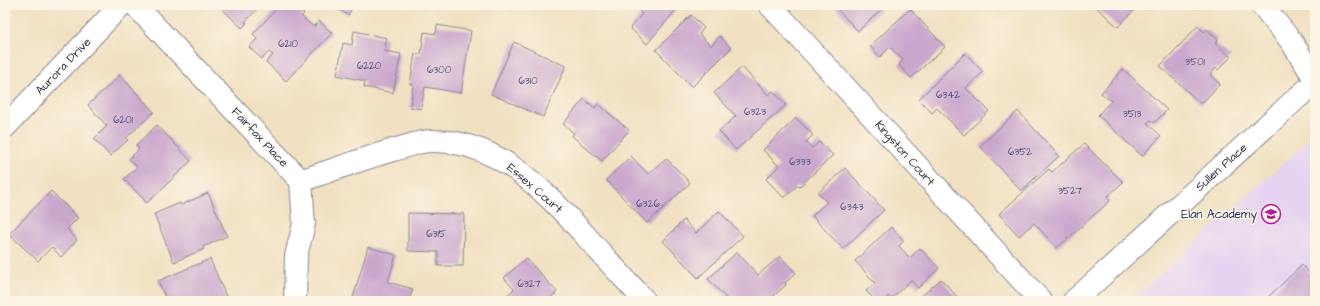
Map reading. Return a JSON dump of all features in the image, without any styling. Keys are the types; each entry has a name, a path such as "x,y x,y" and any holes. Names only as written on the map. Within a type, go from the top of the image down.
{"street":[{"name":"Aurora Drive","path":"5,127 120,5"},
{"name":"Fairfax Place","path":"135,5 301,180"},
{"name":"Kingston Court","path":"770,5 1041,301"},
{"path":"1262,5 1291,41 1315,79"},
{"name":"Sullen Place","path":"1074,301 1315,83"},
{"name":"Essex Court","path":"301,180 370,157 430,141 454,142 482,151 504,161 527,177 551,199 645,301"},
{"path":"295,301 296,256 304,224 301,180"}],"shaded area":[{"name":"Elan Academy","path":"1315,135 1315,301 1129,301 1138,294"}],"building":[{"path":"218,5 261,5 245,22 247,23 242,28"},
{"path":"280,5 298,5 303,10 302,12 304,14 301,16 311,25 315,26 319,21 332,33 286,81 266,62 273,55 269,52 262,59 249,47 257,39 253,34"},
{"path":"331,5 354,5 348,15"},
{"path":"632,5 680,5 647,44 630,28 642,14"},
{"path":"833,5 882,5 884,7 858,31"},
{"path":"1094,5 1139,5 1118,27"},
{"path":"910,9 945,47 911,78 899,65 903,60 890,47 880,57 870,46"},
{"path":"691,15 704,28 699,34 711,46 720,36 731,48 692,87 656,50"},
{"path":"437,25 471,31 461,93 425,87 421,109 410,107 413,84 410,84 415,54 421,54 424,32 436,34"},
{"path":"1198,26 1204,32 1207,29 1218,40 1215,43 1231,57 1218,70 1216,68 1210,75 1220,84 1201,104 1160,66"},
{"path":"354,31 387,38 384,51 401,54 393,93 364,87 365,81 337,75 343,43 352,45"},
{"path":"514,42 566,66 543,117 491,94"},
{"path":"965,53 983,72 966,88 989,111 964,135 937,108 932,113 919,99"},
{"path":"742,67 768,95 773,91 786,105 736,150 719,131 736,116 714,93"},
{"path":"1123,69 1167,110 1154,123 1151,120 1147,123 1161,136 1142,156 1098,115 1111,101 1101,93"},
{"path":"120,75 154,112 126,138 128,140 110,156 94,139 107,126 88,105"},
{"path":"584,99 595,108 598,104 629,130 602,161 572,136 574,133 563,124"},
{"path":"1018,111 1059,156 1021,191 980,146"},
{"path":"796,118 813,135 806,142 812,148 819,142 833,155 799,187 798,185 784,198 766,179 779,166 763,150"},
{"path":"157,125 191,161 147,203 124,179 137,167 129,159 139,149 136,145"},
{"path":"1084,144 1123,182 1107,197 1110,201 1057,248 1034,223 1019,236 999,214 1049,169 1052,172"},
{"path":"631,156 648,174 666,158 690,183 647,223 606,180"},
{"path":"845,168 884,210 843,249 812,216 827,202 818,193"},
{"path":"51,191 78,218 67,229 77,240 61,257 52,247 38,261 9,234"},
{"path":"208,193 227,236 203,247 204,249 174,262 154,214 180,203 181,205"},
{"path":"719,211 743,236 698,278 663,241 684,220 696,233"},
{"path":"408,213 464,214 463,266 438,266 438,252 408,251"},
{"path":"891,227 904,241 899,246 910,258 920,248 939,268 918,288 911,280 891,299 888,296 884,301 876,301 866,291 875,283 855,261"},
{"path":"368,247 396,255 388,282 413,289 409,301 352,301"},
{"path":"737,252 758,275 780,256 796,273 785,283 786,285 768,301 729,301 708,279"},
{"path":"526,258 557,292 547,301 501,301 514,289 504,278"},
{"path":"210,259 228,301 167,301 158,281"},
{"path":"1302,265 1315,279 1315,301 1264,301"},
{"path":"941,279 961,301 916,301"}],"place":[{"name":"Elan Academy","path":"1271,214"}]}
